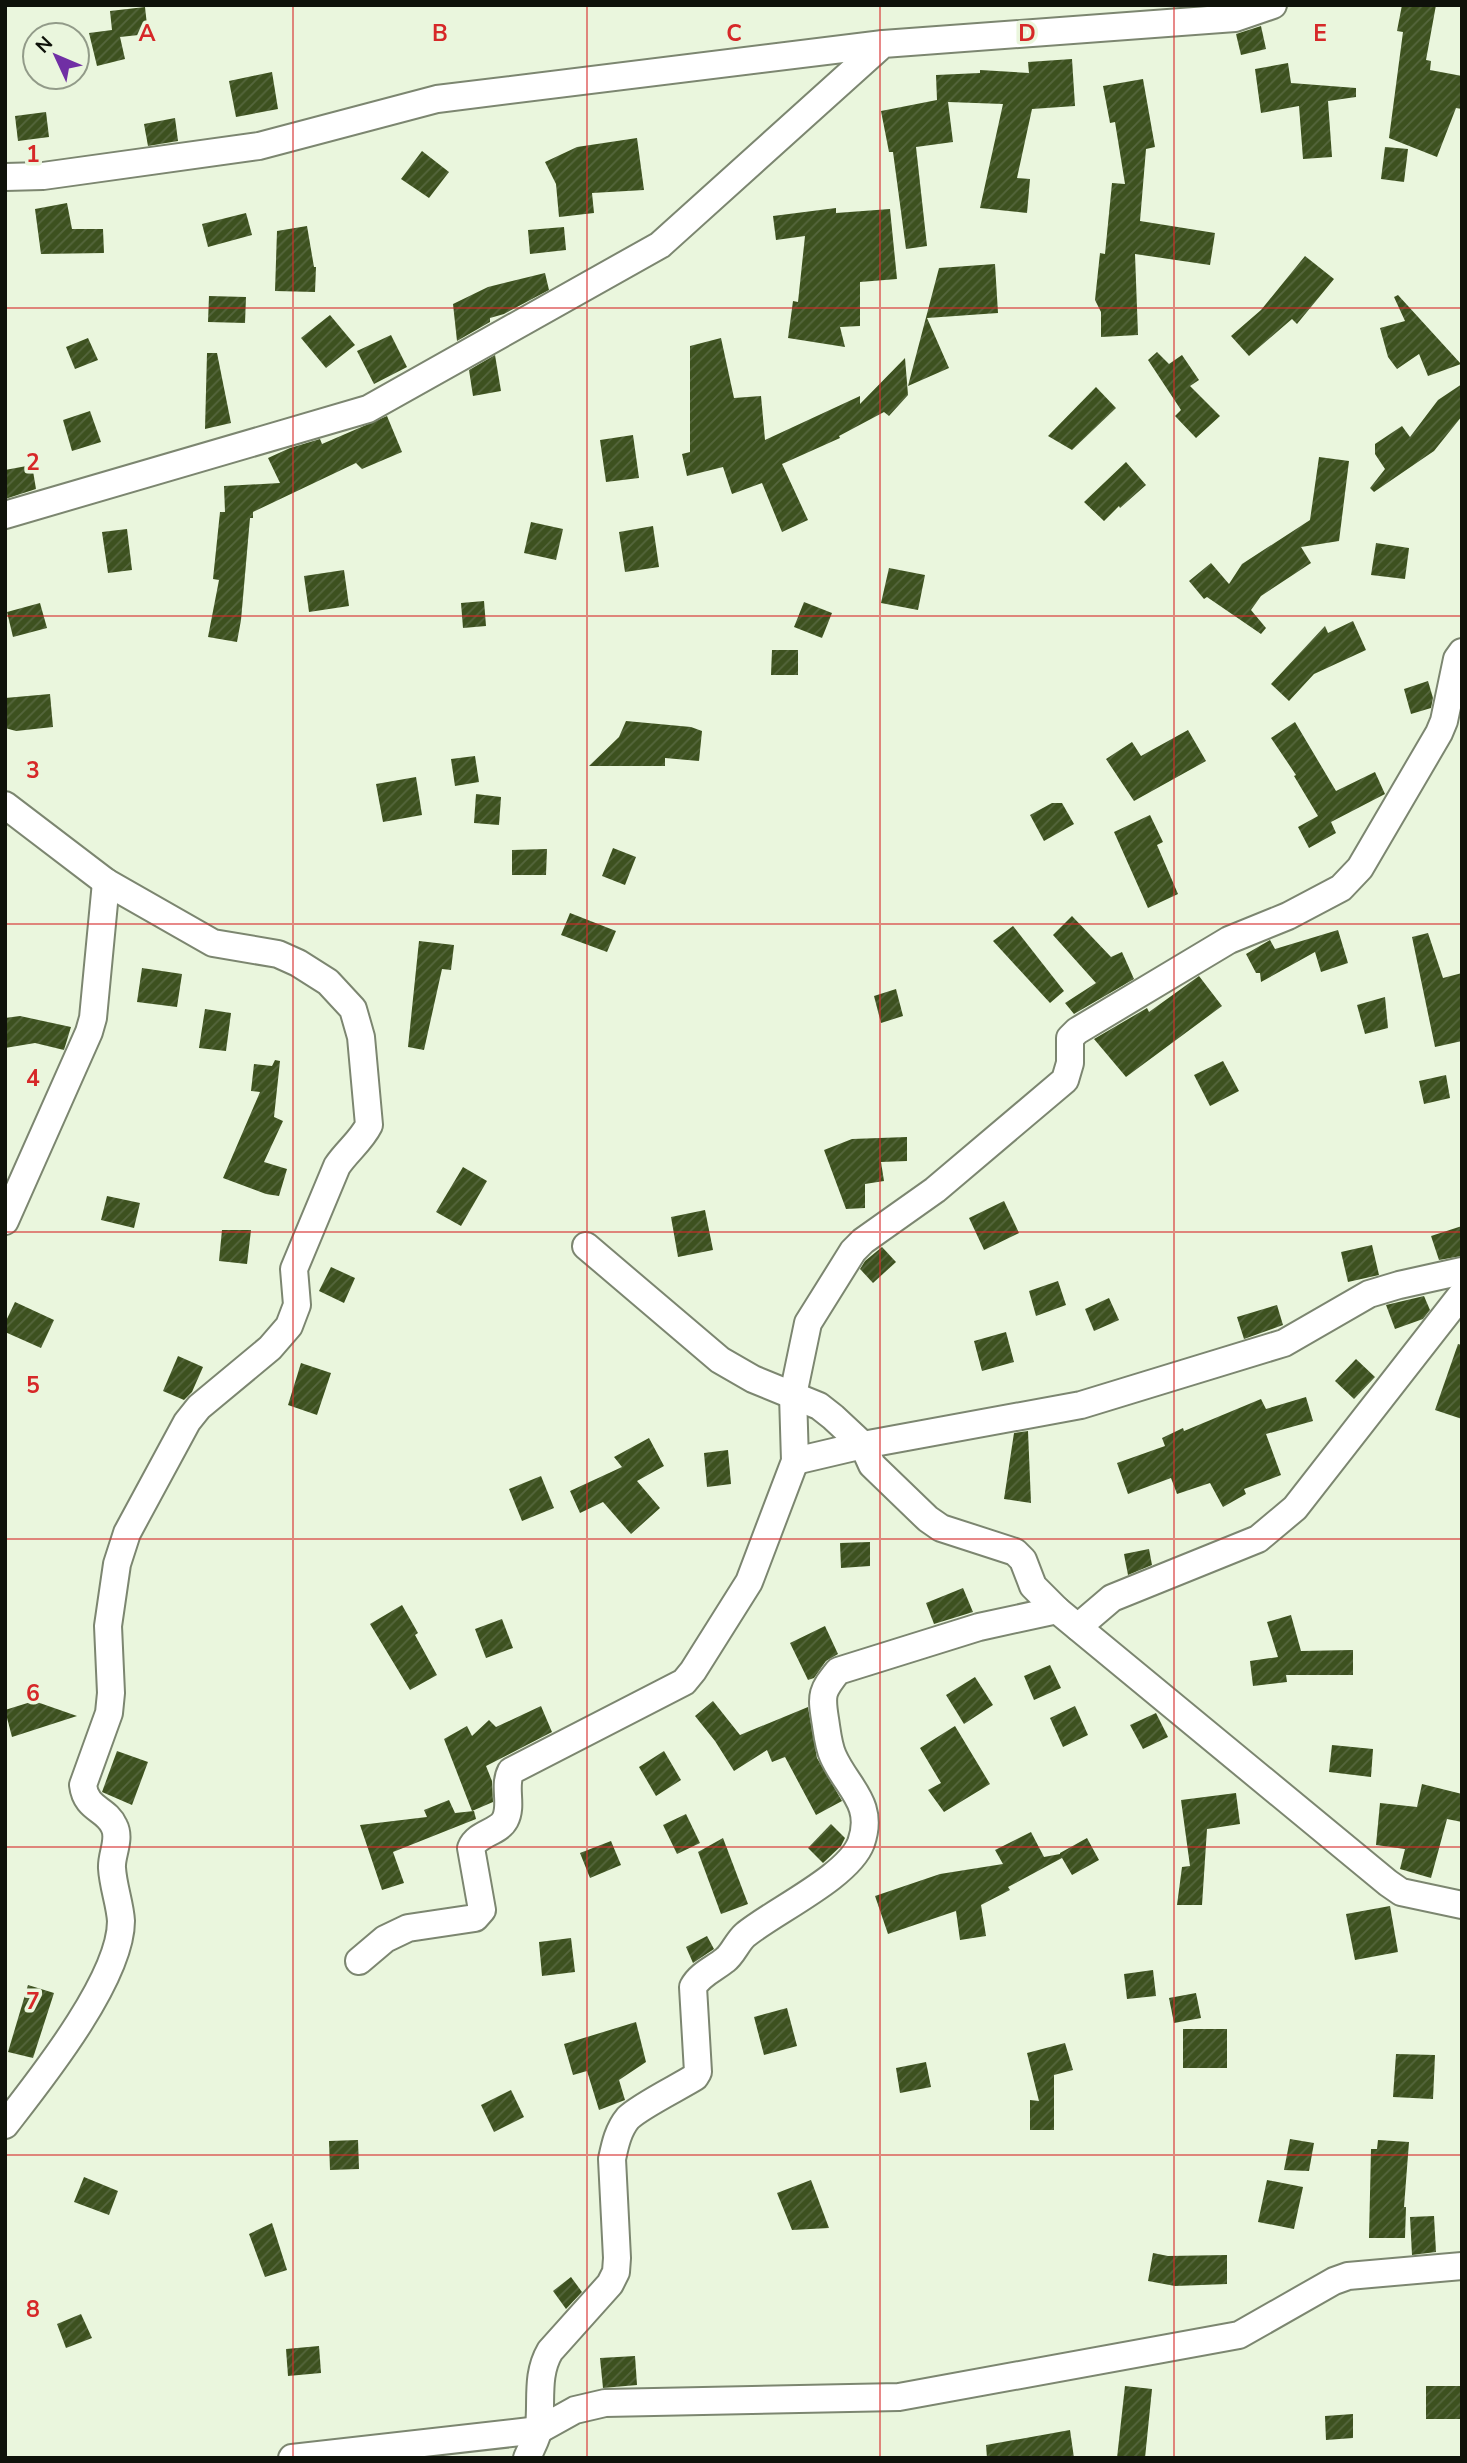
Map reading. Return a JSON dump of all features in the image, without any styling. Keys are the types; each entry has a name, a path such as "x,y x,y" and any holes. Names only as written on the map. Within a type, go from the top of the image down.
{"street":[{"path":"5,177 43,176 258,146 436,99 883,44 1235,18 1273,5"},
{"path":"5,515 368,409 660,245 883,44"},
{"path":"359,1961 385,1938 408,1928 475,1918 479,1914 482,1910 471,1848 474,1841 502,1824 506,1818 507,1778 511,1771 684,1682 693,1671 749,1582 795,1461 793,1395 808,1323 853,1251 935,1190 1065,1080 1070,1063 1070,1038 1077,1031 1229,940 1288,916 1341,888 1360,868 1439,733 1457,659 1462,652"},
{"path":"5,805 106,882 213,943 278,954 299,963 328,982 353,1009 361,1037 369,1125 363,1137 337,1166 294,1269 297,1306 289,1326 270,1348 199,1406 187,1422 127,1533 117,1564 108,1626 109,1713 83,1785 85,1797 114,1825 117,1840 111,1866 121,1921 117,1947 101,1983 60,2053 5,2125"},
{"path":"5,1221 89,1032 93,1018 106,882"},
{"path":"586,1246 720,1360 753,1380 819,1406 834,1416 863,1446 872,1465 940,1528 1015,1552 1023,1560 1033,1586 1057,1610 1388,1883 1401,1892 1462,1905"},
{"path":"795,1461 1081,1405 1284,1343 1369,1294 1462,1271"},
{"path":"1078,1627 1112,1598 1258,1539 1277,1525 1295,1507 1462,1294"},
{"path":"527,2458 539,2430 544,2363 550,2351 610,2284 615,2272 617,2258 612,2159 621,2128 630,2116 695,2077 698,2072 693,1987 697,1979 728,1958 743,1937 831,1877 860,1845 866,1822 860,1798 833,1756 828,1740 822,1698 828,1684 838,1671 979,1627 1057,1610"},
{"path":"292,2458 539,2430 575,2410 604,2403 899,2397 1239,2335 1334,2281 1348,2276 1462,2266"}],"building":[{"path":"1402,5 1436,5 1426,60 1431,61 1430,70 1462,76 1462,109 1456,108 1437,157 1389,138 1403,32 1397,31"},
{"path":"145,7 148,34 120,37 125,59 97,66 91,33 112,30 110,11"},
{"path":"1261,26 1266,49 1241,55 1236,34"},
{"path":"1072,59 1075,106 1032,109 1017,178 1030,179 1027,213 980,208 1003,104 948,102 953,142 916,147 927,246 906,249 893,152 889,152 881,111 937,100 936,75 980,73 980,70 1029,73 1028,62"},
{"path":"1288,63 1291,83 1356,88 1356,97 1328,101 1332,157 1303,159 1299,106 1261,113 1255,69"},
{"path":"272,72 278,109 236,117 229,81"},
{"path":"1143,79 1155,147 1146,149 1140,221 1215,233 1210,265 1135,254 1138,335 1101,337 1101,312 1095,300 1100,253 1105,254 1112,183 1125,184 1115,122 1110,123 1103,86"},
{"path":"46,112 49,137 18,141 15,116"},
{"path":"175,118 178,141 148,146 144,124"},
{"path":"637,138 644,190 592,193 594,213 559,217 556,184 545,162 577,147"},
{"path":"1385,147 1408,149 1404,182 1381,179"},
{"path":"422,151 449,172 429,198 401,179"},
{"path":"67,203 72,229 103,229 104,253 41,254 35,209"},
{"path":"836,208 836,213 890,209 897,279 860,282 860,326 840,327 845,347 788,338 793,301 798,302 805,236 776,240 773,216"},
{"path":"246,213 252,235 208,247 202,224"},
{"path":"307,226 316,267 315,292 275,291 277,231"},
{"path":"564,227 566,250 530,254 528,230"},
{"path":"1305,256 1334,279 1297,324 1292,319 1249,356 1231,336 1261,310"},
{"path":"995,264 998,313 927,318 949,368 908,386 939,268"},
{"path":"545,273 549,290 504,314 490,318 490,322 457,341 453,304 488,287"},
{"path":"1398,295 1461,364 1428,376 1419,354 1397,369 1388,357 1380,328 1405,321 1394,297"},
{"path":"209,296 246,297 245,323 208,322"},
{"path":"330,315 355,345 326,368 301,338"},
{"path":"391,335 407,367 374,384 357,351"},
{"path":"88,338 98,360 75,369 66,347"},
{"path":"721,338 734,398 761,396 765,440 860,396 860,404 905,358 908,395 889,416 884,412 839,436 840,438 782,464 808,520 782,532 762,483 732,494 723,467 687,476 682,454 690,452 690,346"},
{"path":"1157,352 1169,364 1182,355 1199,380 1190,386 1220,416 1196,438 1175,416 1181,410 1148,360"},
{"path":"207,353 217,353 231,423 205,429"},
{"path":"495,355 501,391 473,396 469,370"},
{"path":"1462,384 1462,416 1434,451 1374,492 1370,488 1385,469 1375,454 1375,444 1402,426 1410,437 1438,400"},
{"path":"1096,387 1116,408 1072,450 1048,436"},
{"path":"90,411 101,442 72,451 63,420"},
{"path":"387,416 402,452 362,469 356,463 253,512 253,518 250,518 237,642 208,637 219,580 213,579 220,512 225,512 224,486 280,483 268,458 320,439 322,444"},
{"path":"633,435 639,478 606,482 600,440"},
{"path":"1319,457 1349,461 1339,541 1301,547 1311,563 1261,596 1251,610 1266,628 1261,634 1207,597 1204,599 1189,581 1211,563 1229,584 1242,564 1310,520"},
{"path":"1126,462 1146,485 1104,521 1084,502"},
{"path":"32,465 36,489 5,499 5,470"},
{"path":"531,522 563,529 556,560 524,553"},
{"path":"653,526 659,567 625,572 619,532"},
{"path":"127,529 132,570 108,573 102,532"},
{"path":"1376,543 1409,548 1405,579 1371,575"},
{"path":"889,568 925,575 918,610 881,603"},
{"path":"344,570 349,606 309,612 304,576"},
{"path":"484,601 486,626 463,628 461,603"},
{"path":"804,602 832,613 822,638 794,627"},
{"path":"40,603 47,628 13,637 7,612"},
{"path":"1353,621 1366,650 1314,674 1289,701 1271,684 1325,626 1328,633"},
{"path":"772,650 798,650 798,675 771,675"},
{"path":"1428,681 1433,698 1431,708 1411,714 1404,689"},
{"path":"50,694 53,727 16,731 5,728 5,698"},
{"path":"626,721 691,727 702,731 699,761 665,758 665,766 589,766 619,737"},
{"path":"1295,722 1336,791 1375,772 1385,794 1331,822 1336,833 1309,848 1298,827 1318,816 1294,776 1296,775 1271,738"},
{"path":"1188,730 1206,761 1134,801 1106,759 1132,742 1141,756"},
{"path":"475,756 479,782 455,786 451,759"},
{"path":"416,777 422,815 383,822 376,784"},
{"path":"476,794 501,797 499,825 474,823"},
{"path":"1052,803 1062,803 1074,824 1044,841 1030,815"},
{"path":"1150,815 1163,842 1157,845 1178,894 1148,908 1114,832"},
{"path":"613,848 636,857 625,885 602,876"},
{"path":"547,849 546,875 512,875 512,850"},
{"path":"570,913 616,931 607,952 561,935"},
{"path":"1072,916 1111,957 1122,952 1134,979 1074,1014 1065,1003 1096,983 1053,935"},
{"path":"1013,926 1064,991 1050,1003 993,941"},
{"path":"1338,930 1348,963 1321,972 1315,952 1261,982 1260,973 1256,973 1246,954 1270,940 1275,949"},
{"path":"1428,933 1443,978 1462,973 1462,1041 1435,1047 1412,937"},
{"path":"419,941 454,945 451,970 442,969 424,1050 408,1047"},
{"path":"142,968 182,974 177,1007 137,1002"},
{"path":"1199,976 1222,1006 1126,1077 1094,1039 1147,1008 1149,1012"},
{"path":"896,989 903,1016 881,1023 874,996"},
{"path":"1385,997 1388,1028 1365,1034 1357,1005"},
{"path":"205,1009 231,1013 226,1051 199,1048"},
{"path":"20,1016 71,1027 64,1050 35,1043 5,1048 5,1018"},
{"path":"275,1060 280,1061 274,1117 283,1121 264,1162 287,1169 279,1196 223,1178 260,1092 251,1091 254,1064 272,1066"},
{"path":"1223,1061 1239,1091 1210,1106 1194,1075"},
{"path":"1446,1075 1450,1098 1424,1104 1419,1081"},
{"path":"907,1137 907,1161 881,1162 884,1181 865,1184 865,1208 846,1209 824,1150 852,1139"},
{"path":"463,1167 487,1181 461,1226 436,1212"},
{"path":"107,1196 140,1203 134,1228 101,1220"},
{"path":"1004,1201 1019,1233 984,1250 969,1218"},
{"path":"705,1210 713,1250 678,1257 671,1217"},
{"path":"1462,1226 1462,1256 1439,1260 1431,1236"},
{"path":"222,1230 251,1230 247,1264 219,1261"},
{"path":"1372,1245 1379,1275 1348,1282 1341,1252"},
{"path":"882,1247 896,1262 873,1283 860,1269 865,1261"},
{"path":"331,1267 355,1278 344,1303 319,1291"},
{"path":"1058,1281 1066,1305 1036,1316 1029,1291"},
{"path":"1424,1296 1430,1310 1423,1319 1395,1329 1386,1305"},
{"path":"1109,1298 1119,1320 1094,1331 1085,1309"},
{"path":"15,1302 54,1320 41,1348 5,1332 5,1323"},
{"path":"1277,1305 1283,1325 1244,1339 1237,1317"},
{"path":"1006,1332 1014,1362 982,1371 974,1341"},
{"path":"1458,1344 1462,1345 1462,1419 1435,1410"},
{"path":"178,1356 203,1367 192,1392 184,1400 163,1391"},
{"path":"1356,1359 1375,1377 1354,1399 1335,1381"},
{"path":"301,1363 331,1373 317,1415 288,1405"},
{"path":"1306,1397 1313,1421 1266,1434 1281,1475 1244,1489 1246,1494 1223,1507 1210,1483 1177,1494 1171,1478 1128,1494 1117,1463 1165,1446 1162,1438 1261,1399 1266,1409"},
{"path":"1028,1431 1031,1503 1004,1499 1014,1433"},
{"path":"649,1438 664,1466 637,1481 660,1508 631,1534 603,1502 580,1513 570,1491 622,1467 614,1457"},
{"path":"728,1450 731,1484 707,1487 704,1453"},
{"path":"541,1476 554,1508 522,1521 509,1489"},
{"path":"870,1542 870,1566 841,1568 840,1543"},
{"path":"1149,1549 1152,1565 1128,1575 1124,1554"},
{"path":"963,1588 973,1612 934,1624 926,1603"},
{"path":"402,1605 437,1675 410,1690 370,1624"},
{"path":"1291,1615 1301,1651 1353,1650 1353,1675 1286,1675 1287,1682 1253,1686 1250,1661 1278,1657 1267,1622"},
{"path":"502,1619 513,1648 486,1658 475,1629"},
{"path":"825,1626 838,1654 826,1661 814,1678 808,1680 790,1643"},
{"path":"1050,1665 1061,1688 1034,1700 1024,1676"},
{"path":"975,1677 993,1705 964,1724 946,1695"},
{"path":"34,1701 77,1716 12,1737 5,1710"},
{"path":"713,1701 740,1735 808,1707 817,1758 842,1801 816,1815 785,1757 772,1762 767,1750 734,1771 695,1716"},
{"path":"541,1706 552,1732 486,1766 492,1781 493,1802 472,1811 444,1739 467,1726 472,1736 489,1720 496,1727"},
{"path":"1075,1706 1088,1735 1063,1747 1050,1718"},
{"path":"1156,1713 1168,1737 1143,1749 1130,1725"},
{"path":"955,1726 990,1784 944,1812 928,1790 941,1783 920,1748"},
{"path":"1332,1745 1373,1749 1371,1777 1329,1772"},
{"path":"117,1751 148,1762 132,1805 102,1792"},
{"path":"664,1751 681,1780 656,1796 639,1767"},
{"path":"1422,1784 1462,1794 1462,1822 1447,1819 1431,1878 1400,1869 1405,1849 1376,1845 1380,1803 1417,1807"},
{"path":"1236,1793 1240,1824 1207,1829 1202,1905 1177,1905 1182,1867 1190,1866 1181,1800"},
{"path":"449,1800 455,1813 474,1811 476,1819 393,1852 404,1883 382,1890 360,1825 427,1817 424,1810"},
{"path":"686,1814 700,1843 677,1854 663,1825"},
{"path":"831,1824 845,1838 841,1846 823,1863 808,1848"},
{"path":"1031,1832 1044,1857 1060,1854 1087,1838 1099,1860 1072,1875 1062,1858 981,1905 986,1936 960,1940 956,1911 888,1934 875,1896 940,1874 1003,1864 995,1850"},
{"path":"723,1838 748,1904 721,1914 698,1852"},
{"path":"611,1841 621,1865 590,1878 580,1853"},
{"path":"1390,1906 1398,1952 1355,1960 1346,1914"},
{"path":"707,1936 714,1949 693,1963 686,1947"},
{"path":"571,1938 575,1972 542,1976 539,1942"},
{"path":"1153,1970 1156,1996 1127,1999 1124,1974"},
{"path":"28,1985 54,1993 33,2058 8,2052"},
{"path":"1196,1993 1201,2018 1174,2023 1169,1998"},
{"path":"787,2008 797,2046 764,2055 754,2017"},
{"path":"636,2022 646,2062 619,2080 625,2100 599,2110 587,2071 573,2075 564,2044"},
{"path":"1183,2029 1227,2029 1227,2068 1183,2068"},
{"path":"1065,2043 1073,2070 1054,2075 1054,2130 1030,2130 1030,2100 1039,2101 1027,2053"},
{"path":"1396,2054 1435,2055 1433,2099 1393,2097"},
{"path":"926,2062 931,2087 900,2093 896,2068"},
{"path":"511,2090 524,2117 494,2132 481,2105"},
{"path":"1290,2139 1314,2143 1309,2171 1284,2170"},
{"path":"358,2140 359,2169 330,2170 329,2141"},
{"path":"1378,2140 1409,2142 1404,2207 1405,2238 1369,2238 1371,2149 1377,2149"},
{"path":"84,2177 118,2191 109,2215 74,2202"},
{"path":"811,2180 829,2228 792,2230 777,2193"},
{"path":"1267,2180 1303,2187 1294,2229 1258,2222"},
{"path":"1434,2216 1436,2252 1412,2255 1410,2217"},
{"path":"272,2223 287,2270 265,2277 249,2234"},
{"path":"1153,2253 1168,2256 1227,2255 1227,2284 1175,2286 1148,2281"},
{"path":"571,2277 582,2292 566,2309 553,2291"},
{"path":"81,2314 92,2338 66,2348 57,2324"},
{"path":"319,2346 321,2373 288,2376 286,2349"},
{"path":"635,2356 637,2385 603,2388 600,2358"},
{"path":"1125,2386 1152,2389 1145,2458 1117,2458"},
{"path":"1426,2386 1461,2386 1462,2419 1426,2419"},
{"path":"1353,2414 1353,2438 1326,2440 1325,2416"},
{"path":"1070,2430 1074,2458 987,2458 986,2445"}]}
